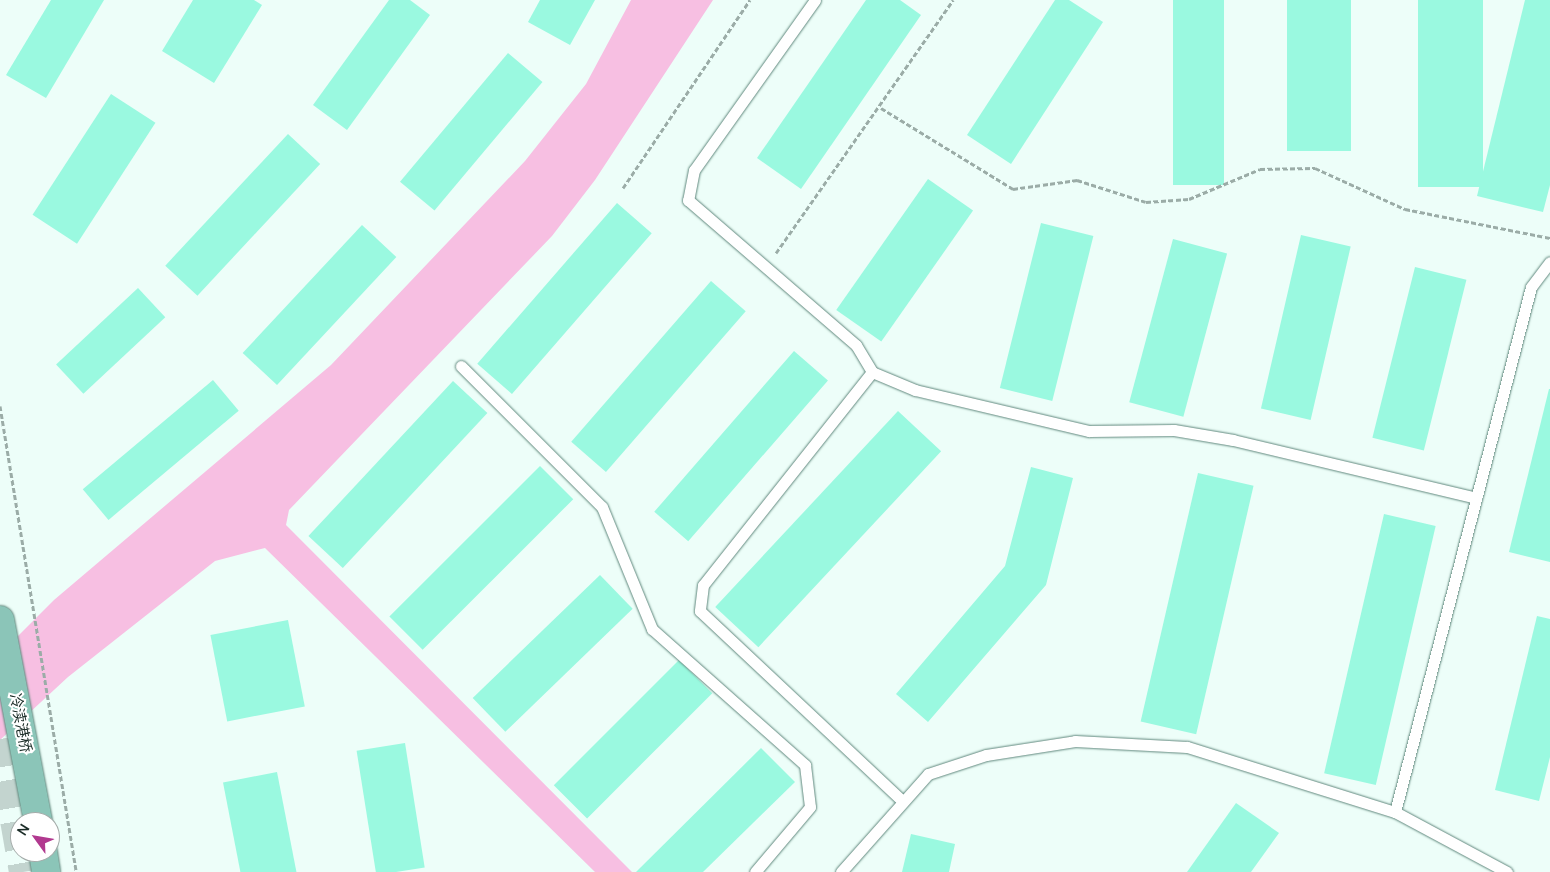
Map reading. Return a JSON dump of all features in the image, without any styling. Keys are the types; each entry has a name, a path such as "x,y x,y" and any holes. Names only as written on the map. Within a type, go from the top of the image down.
{"main road":[{"name":"冷渎港桥","path":"0,620 30,767 37,812"}],"lane":[{"path":"816,0 694,170 688,200 856,345 872,372 915,390 1089,432 1174,430 1233,440 1476,498"},
{"path":"1395,812 1531,287 1550,262"},
{"path":"461,366 602,507 652,629 805,765 810,808 755,872"},
{"path":"872,372 703,585 700,611 900,800"},
{"path":"840,872 900,800 928,774 986,755 1075,740 1186,747 1395,812 1506,872"}],"path":[{"path":"623,188 750,0"},
{"path":"765,267 881,108 953,0"},
{"path":"881,108 1013,189 1077,180 1146,202 1189,199 1260,169 1315,168 1405,209 1550,238"},
{"path":"0,406 58,738 76,872"}],"shaded area":[{"path":"631,0 713,0 595,180 552,236 289,510 286,525 632,872 595,872 265,548 215,561 68,677 0,740 0,654 54,600 331,365 525,161 586,84"}],"building":[{"path":"51,0 104,0 46,98 6,75"},
{"path":"193,0 254,0 262,5 214,83 162,51"},
{"path":"389,0 410,0 430,15 347,130 313,105"},
{"path":"540,0 595,0 570,45 528,22"},
{"path":"866,0 900,0 921,15 801,189 757,158"},
{"path":"1055,0 1069,0 1103,22 1011,164 967,135"},
{"path":"1173,0 1224,0 1224,185 1173,185"},
{"path":"1287,0 1351,0 1351,151 1287,151"},
{"path":"1418,0 1483,0 1483,187 1418,187"},
{"path":"1525,0 1550,0 1550,185 1543,212 1477,196"},
{"path":"508,53 542,82 434,211 400,182"},
{"path":"111,94 155,123 77,244 33,215"},
{"path":"288,134 320,164 197,296 165,266"},
{"path":"928,179 973,211 881,342 836,310"},
{"path":"617,203 652,233 512,394 477,364"},
{"path":"1041,223 1093,236 1052,401 1000,388"},
{"path":"362,225 396,257 277,385 243,353"},
{"path":"1301,235 1351,246 1311,420 1261,408"},
{"path":"1173,239 1227,253 1183,417 1129,402"},
{"path":"1415,267 1466,280 1424,451 1372,438"},
{"path":"711,281 746,311 606,472 571,442"},
{"path":"138,288 165,317 83,394 56,364"},
{"path":"794,351 828,381 688,541 654,512"},
{"path":"213,380 239,411 108,520 83,489"},
{"path":"453,381 487,413 343,568 308,536"},
{"path":"1550,389 1550,562 1509,552"},
{"path":"898,411 941,451 758,647 715,607"},
{"path":"540,466 573,499 423,650 389,617"},
{"path":"1031,467 1073,478 1046,585 928,722 896,694 1005,566"},
{"path":"1198,473 1254,486 1196,734 1141,721"},
{"path":"1384,514 1436,526 1376,785 1324,773"},
{"path":"600,575 633,609 505,732 473,698"},
{"path":"1537,616 1550,619 1550,757 1539,801 1495,790"},
{"path":"288,620 305,706 227,721 210,635"},
{"path":"679,660 712,693 587,818 554,785"},
{"path":"405,743 425,867 396,872 376,872 357,751"},
{"path":"761,748 795,782 703,872 636,872"},
{"path":"277,772 296,872 240,872 223,782"},
{"path":"1236,803 1279,833 1251,872 1187,872"},
{"path":"911,834 955,844 949,872 902,872"}],"tunnel":[{"path":"0,739 23,872"}]}
